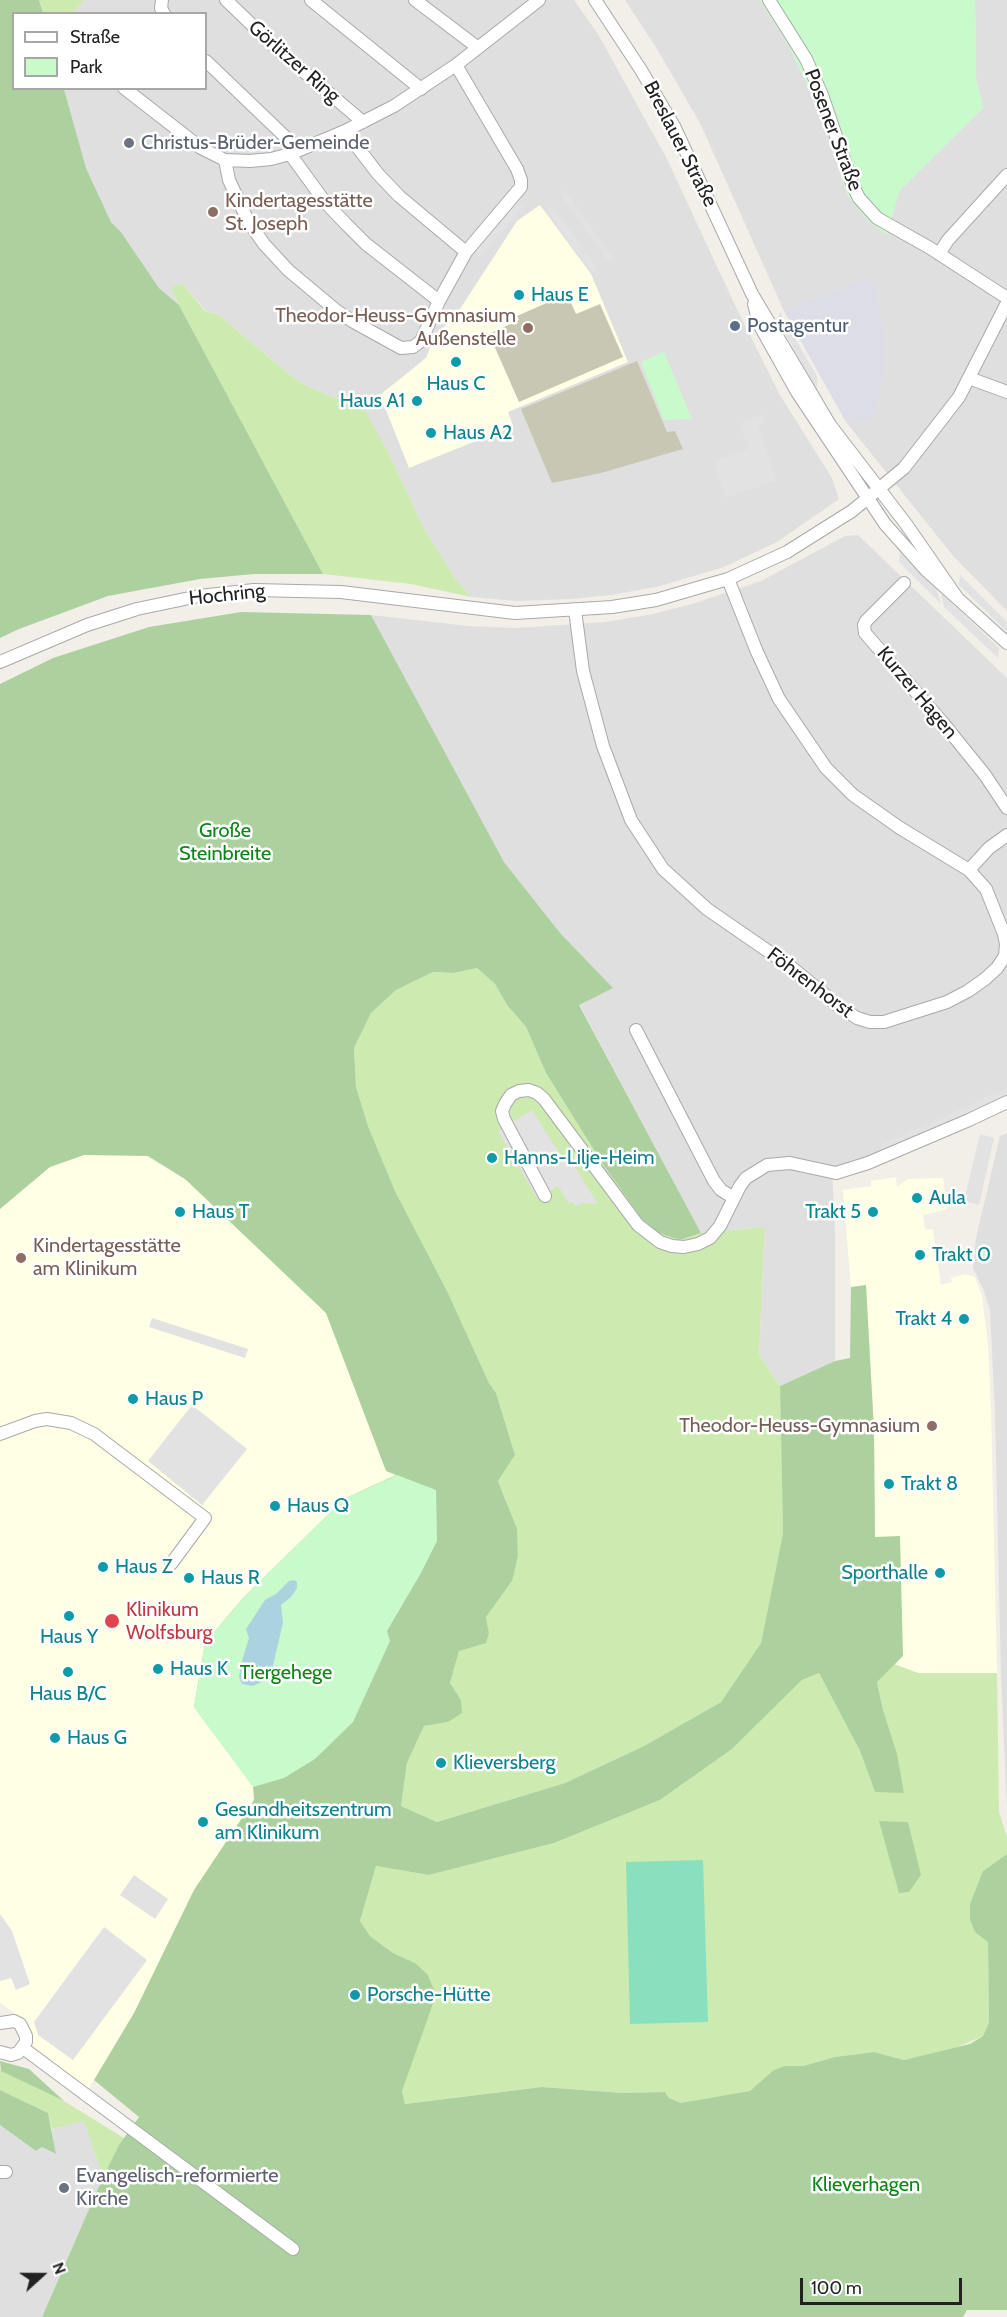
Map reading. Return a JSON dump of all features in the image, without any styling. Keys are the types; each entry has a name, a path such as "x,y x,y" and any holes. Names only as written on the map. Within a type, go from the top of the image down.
{"street":[{"name":"Görlitzer Ring","path":"226,0 277,49 363,122"},
{"path":"311,0 421,89"},
{"path":"415,0 477,47"},
{"path":"127,90 201,148 225,160 271,159 345,131 421,89 456,65 539,0"},
{"name":"Breslauer Straße","path":"595,0 674,126 752,294"},
{"name":"Posener Straße","path":"769,0 806,59 822,95 852,186 859,198 877,218 939,254 1007,298"},
{"path":"207,62 294,152 325,202 346,224 366,244 439,301"},
{"path":"225,160 229,180 248,221 264,244 288,270 352,321 401,348 413,347 421,340 466,252 521,187 521,180 512,160 456,65"},
{"path":"345,131 378,174 399,196 466,252"},
{"path":"939,254 948,240 1007,175"},
{"path":"752,294 830,425 958,598"},
{"path":"752,294 759,324 768,342 797,392 888,529 926,570 1007,643"},
{"name":"Hochring","path":"0,662 87,625 137,609 198,596 254,590 341,592 515,613 575,610 656,600 728,579 787,552 868,500 904,468 959,397 1007,303"},
{"path":"969,378 1007,392"},
{"name":"Föhrenhorst","path":"575,610 583,671 603,746 631,820 663,870 707,909 791,967 837,1005 857,1018 870,1022 884,1022 947,1002 977,985 997,968 1005,956 1004,934 986,889 969,870 900,828 853,795 826,768 779,699 757,652 728,579"},
{"name":"Kurzer Hagen","path":"904,583 866,621 865,633 943,723 985,775 1007,808"},
{"path":"969,870 989,848 1007,835"},
{"path":"636,1030 714,1181 721,1190 734,1198"},
{"path":"545,1196 504,1119 502,1111 511,1095 519,1091 529,1090 537,1093 543,1099 638,1225 660,1242 684,1247 710,1238 720,1226 746,1178 767,1165 790,1163 836,1173 868,1164 1007,1102"},
{"path":"0,1434 47,1419 71,1423 94,1434 205,1518 171,1564"},
{"path":"0,2023 7,2020 20,2024 26,2036 23,2048 11,2055 0,2052"},
{"path":"23,2048 293,2249"}],"shaded area":[{"path":"84,0 574,0 598,34 667,159 780,395 832,478 839,499 777,542 724,567 660,586 612,595 571,599 517,601 471,597 455,578 424,528 388,452 348,399 340,400 305,385 290,375 219,315 206,311 182,283 172,288 179,305 159,288 121,232 111,222 86,168 64,90 207,90 207,12 73,12"},
{"path":"625,0 760,0 790,48 820,112 848,196 887,235 899,191 983,108 976,78 975,0 1007,0 1007,611 954,557 846,422 784,311 700,123 657,49"},
{"path":"565,190 614,259 609,263 560,194"},
{"path":"517,198 525,205 480,257 472,250"},
{"name":"Theodor-Heuss-Gymnasium Außenstelle","path":"540,205 591,274 628,362 508,412 513,426 409,468 380,395 426,358 433,340 460,309 517,221"},
{"path":"552,205 598,268 592,273 546,210"},
{"path":"873,276 884,334 884,374 872,421 846,422 784,311"},
{"path":"567,294 576,314 600,304 623,357 519,402 489,334 519,320 517,316"},
{"path":"780,312 817,376 817,390 777,320"},
{"path":"637,361 667,432 675,431 683,449 601,473 552,483 521,409"},
{"path":"762,415 766,422 758,425 776,481 725,498 714,461 749,449 740,424"},
{"path":"858,535 1007,678 1007,1099 867,1160 832,1169 835,1232 835,1361 780,1386 759,1354 765,1227 701,1233 579,1004 612,988 561,934 504,862 371,615 468,626 515,628 605,622 653,614 692,604 761,581 845,536"},
{"path":"900,551 936,588 941,604 899,562"},
{"path":"960,575 1007,622 1007,632 959,585"},
{"path":"941,593 999,648 998,658 944,607"},
{"path":"1007,1088 1007,1102 885,1156 880,1145"},
{"path":"532,1110 568,1167 573,1164 598,1204 582,1203 576,1207 573,1202 569,1204 558,1186 537,1198 498,1131"},
{"name":"Klinikum Wolfsburg","path":"0,1128 107,1132 191,1183 326,1313 386,1471 397,1475 344,1499 302,1541 195,1707 253,1786 254,1800 194,1890 134,2013 88,2090 32,2045 29,2023 0,2003"},
{"path":"1007,1133 1007,1812 990,1310 973,1268 976,1238 1000,1136"},
{"path":"980,1134 994,1138 979,1205 964,1201"},
{"name":"Theodor-Heuss-Gymnasium","path":"896,1177 897,1187 908,1179 943,1178 947,1209 923,1215 925,1230 933,1229 941,1285 952,1282 951,1278 965,1274 975,1277 982,1296 988,1345 991,1411 997,1673 918,1673 894,1664 876,1610 874,1430 866,1285 851,1287 843,1190 871,1186 871,1181"},
{"path":"152,1318 248,1349 245,1358 149,1327"},
{"path":"192,1405 247,1449 202,1505 148,1461"},
{"path":"134,1875 168,1899 155,1919 120,1895"},
{"path":"0,1914 12,1931 30,1984 16,1990 11,1978 0,1981"},
{"path":"104,1927 147,1960 73,2060 38,2035 34,2022"},
{"path":"84,2120 103,2177 42,2317 0,2317 0,2125 36,2151 42,2147 55,2154 52,2129"}],"green space":[{"path":"0,0 39,0 43,12 12,12 12,90 64,90 86,168 111,222 121,232 159,288 179,305 323,574 254,574 200,579 108,596 0,638"},
{"path":"39,0 84,0 74,12 43,12"},
{"path":"760,0 975,0 976,78 983,108 899,191 887,235 867,220 848,196 820,112 790,48"},
{"path":"182,283 205,311 219,315 290,375 305,385 340,400 356,401 368,416 388,452 424,528 455,578 471,597 411,584 323,574 179,305 171,288"},
{"path":"664,352 692,419 664,420 641,362"},
{"path":"241,612 371,615 504,862 561,934 613,988 579,1005 701,1233 680,1240 658,1233 642,1219 602,1163 546,1073 526,1027 507,1005 495,984 477,968 454,973 433,972 396,990 371,1013 354,1048 356,1087 368,1126 395,1191 496,1393 515,1455 498,1481 517,1529 518,1556 512,1581 486,1617 489,1633 486,1643 459,1651 450,1683 461,1700 462,1713 448,1722 424,1726 407,1763 401,1806 437,1822 565,1783 644,1746 721,1702 761,1643 783,1533 780,1386 835,1361 850,1358 851,1287 866,1285 874,1430 875,1537 900,1536 903,1656 877,1682 897,1754 904,1793 875,1792 860,1751 819,1673 802,1680 732,1749 660,1800 554,1843 429,1875 376,1866 360,1921 370,1936 393,1953 415,1963 428,1975 436,1995 402,2091 405,2104 542,2087 623,2093 665,2092 669,2098 681,2103 750,2091 774,2070 785,2066 803,2066 835,2057 874,2052 904,2060 970,2044 983,2036 989,2022 988,1942 975,1932 970,1920 970,1904 983,1871 1007,1854 1007,2310 967,2310 963,2317 42,2317 103,2177 119,2145 139,2117 94,2080 134,2013 194,1890 254,1800 253,1786 194,1707 205,1643 243,1598 344,1499 396,1475 386,1471 326,1313 185,1179 148,1156 84,1155 50,1167 0,1209 0,684 53,658 149,627"},
{"path":"477,968 495,984 507,1005 526,1027 546,1073 602,1163 642,1219 657,1233 680,1240 701,1233 765,1227 759,1354 780,1386 783,1533 761,1643 721,1702 644,1746 565,1783 437,1822 401,1806 407,1763 424,1726 448,1722 461,1700 450,1683 459,1651 489,1633 486,1617 512,1581 506,1500 498,1481 515,1455 496,1393 395,1191 368,1126 356,1087 354,1048 371,1013 396,990 433,972 454,973"},
{"name":"Tiergehege","path":"397,1475 436,1490 437,1541 387,1631 390,1641 353,1722 315,1759 284,1778 253,1787 194,1707 205,1643 243,1598 344,1499"},
{"path":"894,1664 918,1673 997,1673 999,1812 1007,1837 1007,1854 983,1871 970,1920 975,1931 988,1941 989,2022 983,2036 953,2049 904,2060 874,2052 835,2057 803,2066 785,2066 750,2091 703,2101 681,2103 669,2098 665,2092 623,2093 542,2087 405,2104 402,2091 411,2061 415,1963 393,1953 370,1936 360,1921 376,1866 429,1875 554,1843 660,1800 732,1749 802,1680 819,1673 860,1751 875,1792 883,1710 877,1681"},
{"path":"879,1821 908,1822 921,1875 909,1892 899,1893"},
{"path":"703,1860 708,2022 630,2024 626,1862"},
{"path":"0,2061 29,2069 64,2101 1,2071"},
{"path":"0,2070 64,2101 124,2138 103,2177 84,2121 52,2129 48,2113 0,2090"},
{"path":"0,2090 48,2113 56,2154 42,2147 36,2151 0,2125"}],"water":[{"path":"289,1581 297,1582 297,1588 281,1605 283,1623 270,1678 253,1686 242,1684 239,1677 249,1638 246,1629 265,1600 276,1594"}],"place":[{"name":"Christus-Brüder-Gemeinde","path":"129,143"},
{"name":"Kindertagesstätte St. Joseph","path":"213,212"},
{"name":"Haus E","path":"519,295"},
{"name":"Postagentur","path":"735,326"},
{"name":"Theodor-Heuss-Gymnasium Außenstelle","path":"528,328"},
{"name":"Haus C","path":"456,362"},
{"name":"Haus A1","path":"417,401"},
{"name":"Haus A2","path":"431,433"},
{"name":"Hanns-Lilje-Heim","path":"492,1158"},
{"name":"Aula","path":"917,1198"},
{"name":"Haus T","path":"180,1212"},
{"name":"Trakt 5","path":"873,1212"},
{"name":"Trakt 0","path":"920,1255"},
{"name":"Kindertagesstätte am Klinikum","path":"21,1258"},
{"name":"Trakt 4","path":"964,1319"},
{"name":"Haus P","path":"133,1399"},
{"name":"Theodor-Heuss-Gymnasium","path":"932,1426"},
{"name":"Trakt 8","path":"889,1484"},
{"name":"Haus Q","path":"275,1506"},
{"name":"Haus Z","path":"103,1567"},
{"name":"Sporthalle","path":"940,1573"},
{"name":"Haus R","path":"189,1578"},
{"name":"Haus Y","path":"69,1616"},
{"name":"Klinikum Wolfsburg","path":"112,1621"},
{"name":"Haus K","path":"158,1669"},
{"name":"Haus B/C","path":"68,1672"},
{"name":"Haus G","path":"55,1738"},
{"name":"Klieversberg","path":"441,1763"},
{"name":"Gesundheitszentrum am Klinikum","path":"203,1822"},
{"name":"Porsche-Hütte","path":"355,1995"},
{"name":"Evangelisch-reformierte Kirche","path":"64,2188"}],"park label":[{"name":"Große Steinbreite","path":"225,842"},
{"name":"Klieverhagen","path":"866,2185"}]}
